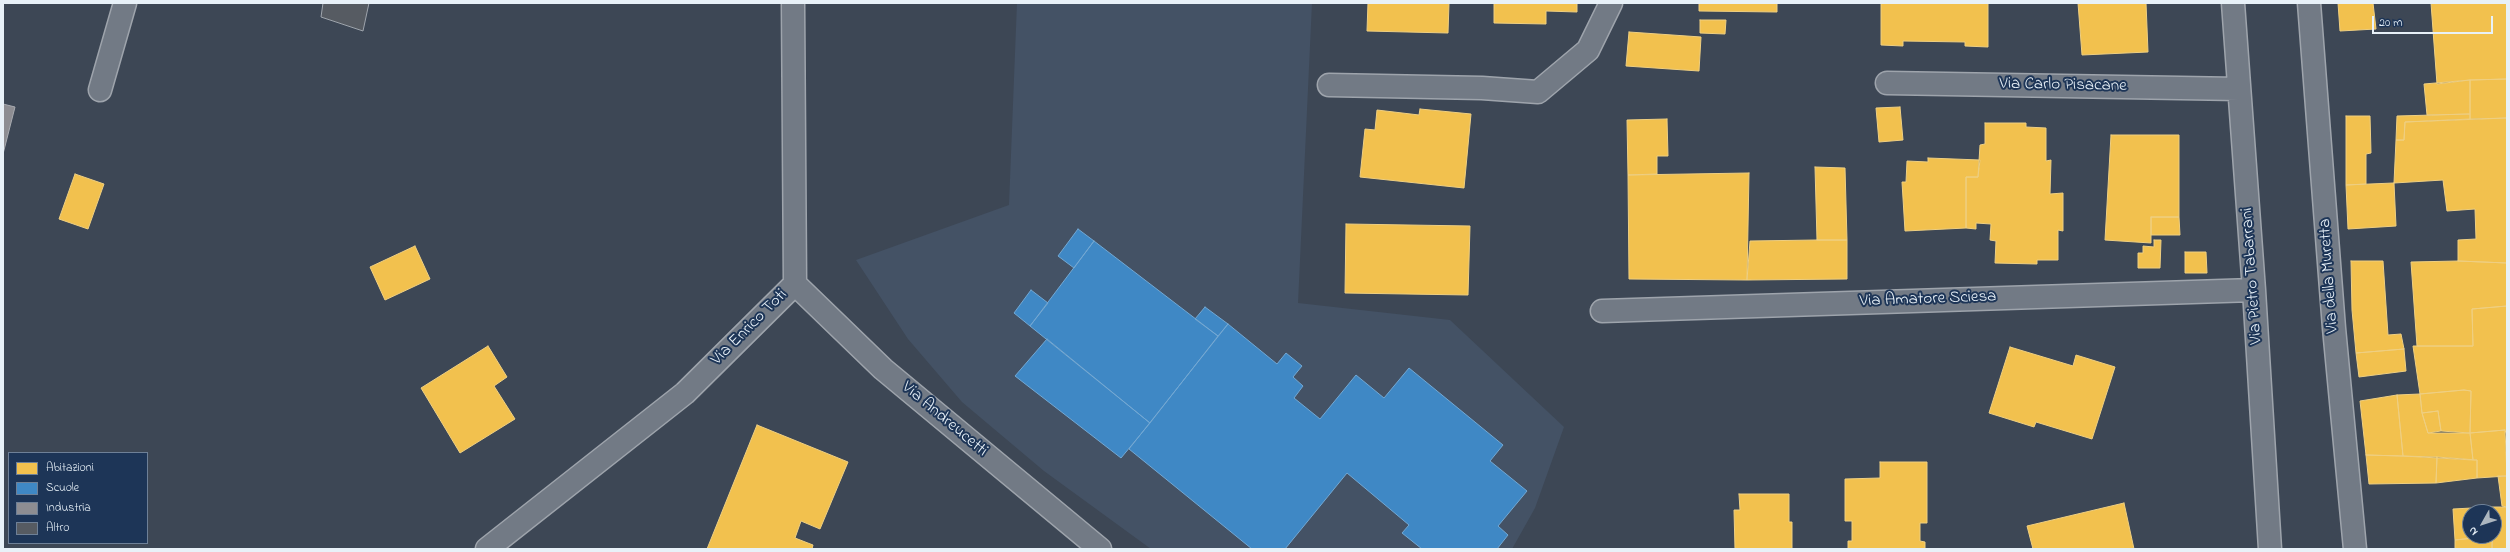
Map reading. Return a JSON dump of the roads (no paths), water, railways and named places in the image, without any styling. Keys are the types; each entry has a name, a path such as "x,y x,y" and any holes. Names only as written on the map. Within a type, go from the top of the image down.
{"street":[{"path":"100,90 125,3"},
{"name":"Via Enrico Toti","path":"487,549 685,393 795,284 793,3"},
{"path":"1329,85 1482,88 1538,92 1588,50 1611,3"},
{"name":"Via Pietro Tabarrani","path":"2232,3 2254,290 2270,549"},
{"name":"Via della Muretta","path":"2309,3 2334,328 2355,549"},
{"name":"Via Carlo Pisacane","path":"1887,83 2239,90"},
{"name":"Via Andreucetti","path":"795,284 883,369 1100,549"},
{"name":"Via Amatore Sciesa","path":"1602,310 2254,290"}]}
